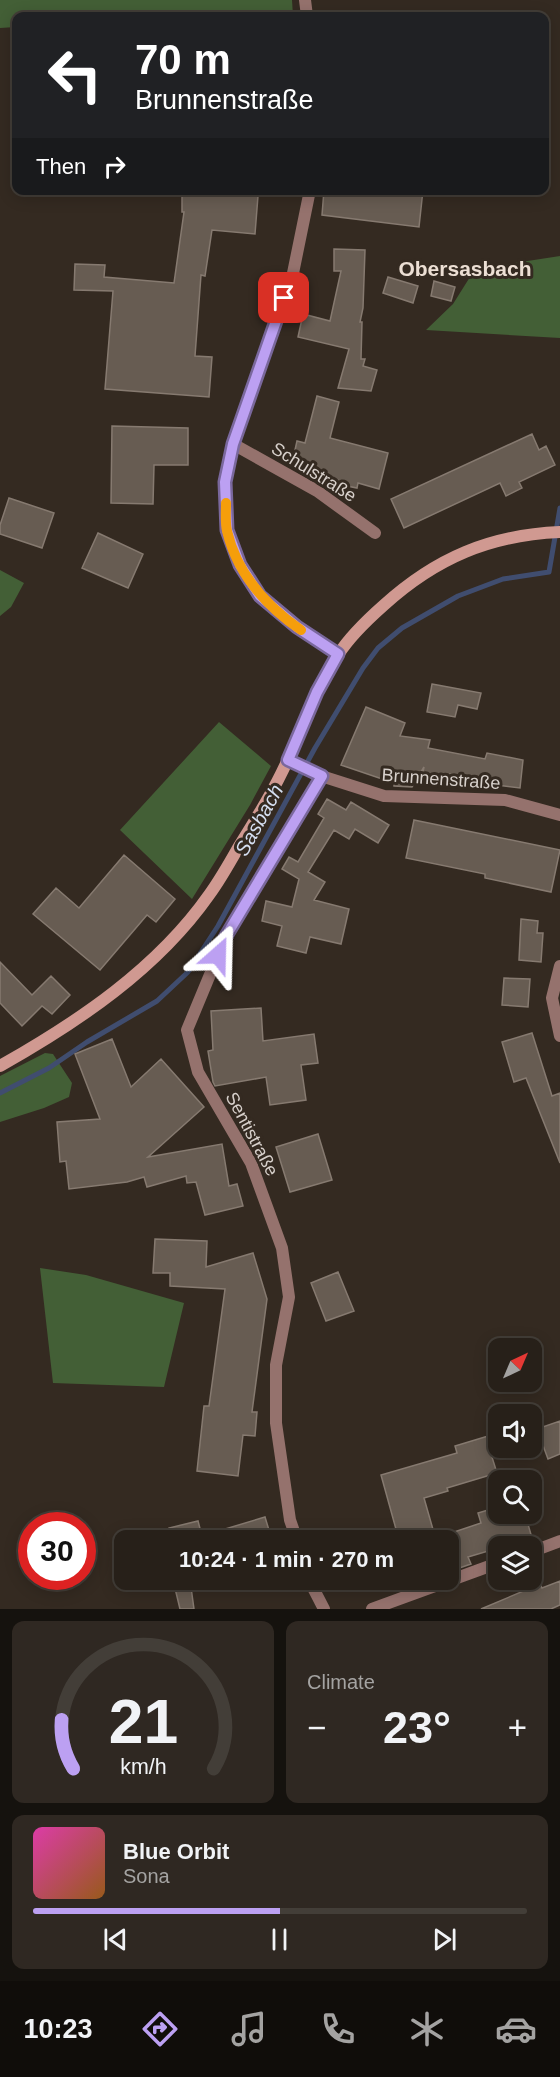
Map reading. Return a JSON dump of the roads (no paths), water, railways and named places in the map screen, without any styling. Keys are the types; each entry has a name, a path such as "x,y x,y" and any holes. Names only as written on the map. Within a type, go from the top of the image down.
{"main road":[{"path":"0,1066 105,998 150,962 185,926 216,885 292,761 317,692 338,654 361,626 428,570 467,550 502,539 560,532"}],"street":[{"path":"309,195 292,278 233,444 225,482 227,530 240,565 260,596 297,627 338,654"},
{"name":"Schulstraße","path":"233,444 317,491 375,533"},
{"name":"Brunnenstraße","path":"292,761 318,775 384,796 505,800 560,814"},
{"name":"Sentistraße","path":"294,1530 290,1520 276,1423 276,1365 289,1297 282,1248 251,1163 198,1072 187,1030 226,936 318,775"},
{"path":"560,966 552,998 560,1036"},
{"path":"542,1548 560,1541"},
{"path":"372,1609 488,1567"},
{"path":"314,1590 324,1609"}],"waterway":[{"name":"Sasbach","path":"0,1093 49,1068 87,1042 157,1001 188,972 218,926 315,748 363,668 378,648 402,628 458,596 503,579 549,572 560,508"}],"district":[{"name":"Obersasbach","path":"465,268"}]}
